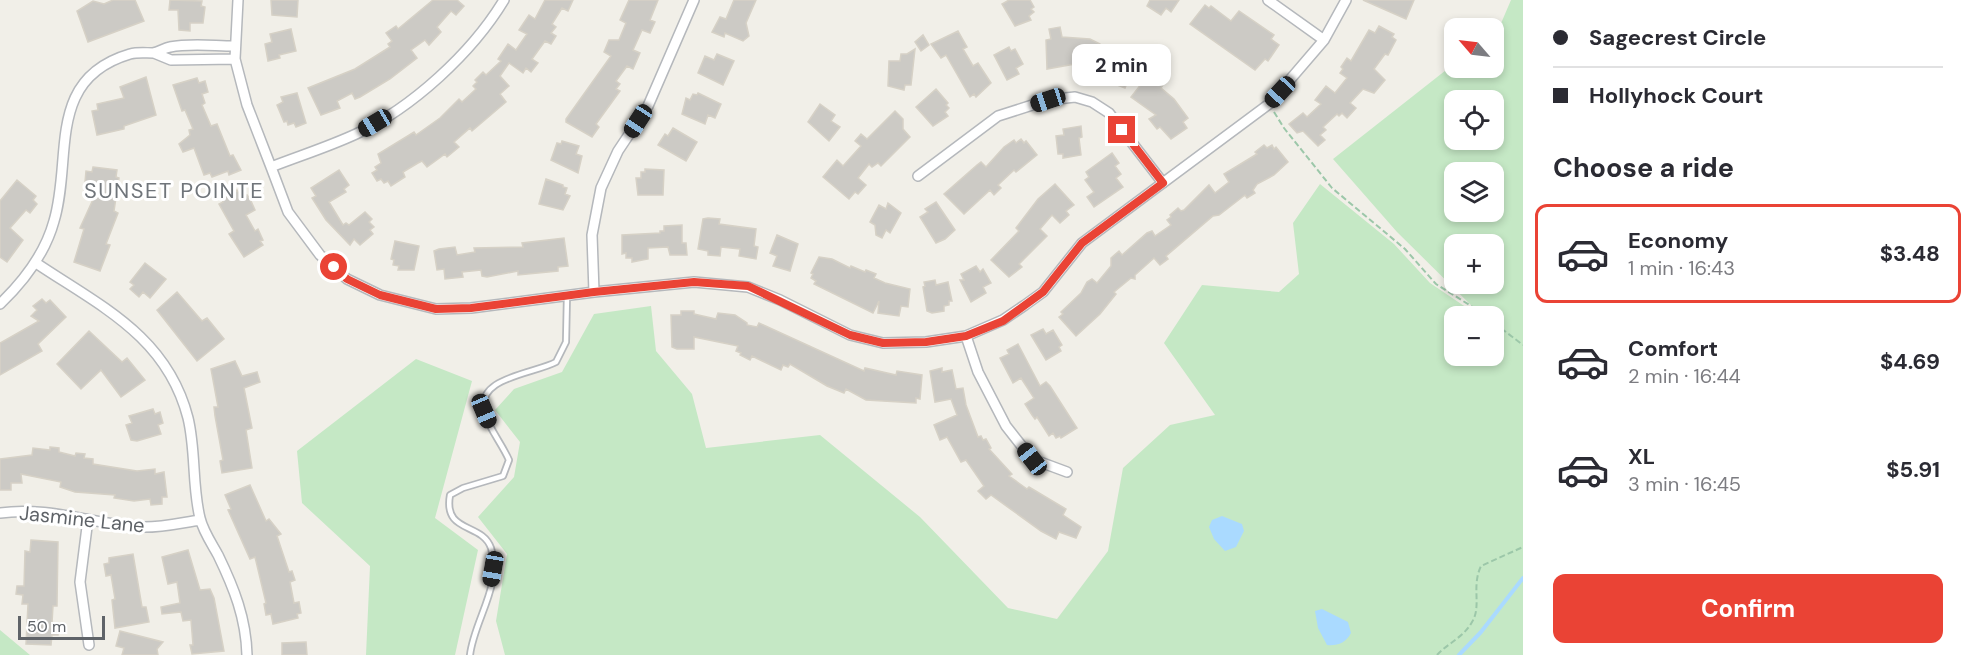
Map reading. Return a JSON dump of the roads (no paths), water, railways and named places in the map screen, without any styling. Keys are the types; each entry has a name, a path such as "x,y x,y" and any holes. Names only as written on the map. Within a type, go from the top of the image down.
{"street":[{"path":"238,0 235,59 247,105 270,167 288,212 320,255 347,279 380,295 436,309 471,308 694,282 748,286 850,335 883,343 926,342 966,336 1003,321 1043,292 1082,243 1269,104 1324,40 1346,0"},
{"path":"270,167 357,134 392,112 454,63 504,0"},
{"path":"594,292 592,235 601,188 618,151 648,106 694,0"},
{"path":"1268,0 1324,40"},
{"path":"0,304 36,263 54,221 60,198 64,129 74,100 86,82 110,63 129,55 154,53 171,47 234,46"},
{"path":"154,53 171,60 235,59"},
{"path":"918,176 998,116 1048,100 1075,97 1092,102 1109,113 1163,183"},
{"path":"36,263 122,318 159,357 177,388 188,418 200,520 239,603 248,655"},
{"path":"966,336 978,372 1006,426 1032,459 1067,472"},
{"name":"Jasmine Lane","path":"0,513 31,511 159,527 200,520"},
{"path":"88,519 80,582 89,645"}],"lane":[{"path":"470,655 486,608 493,569 492,549 488,540 453,519 448,507 450,495 463,488 503,476 509,460 484,411 485,397 495,384 556,362 566,342 567,295"}],"water":[{"path":"1222,516 1242,524 1244,531 1236,547 1225,551 1214,539 1209,527 1212,520"},
{"path":"1322,609 1348,622 1351,633 1344,641 1327,645 1318,628 1315,611"}],"waterway":[{"path":"1459,655 1481,632 1523,578"}],"district":[{"name":"SUNSET POINTE","path":"174,190"}]}
